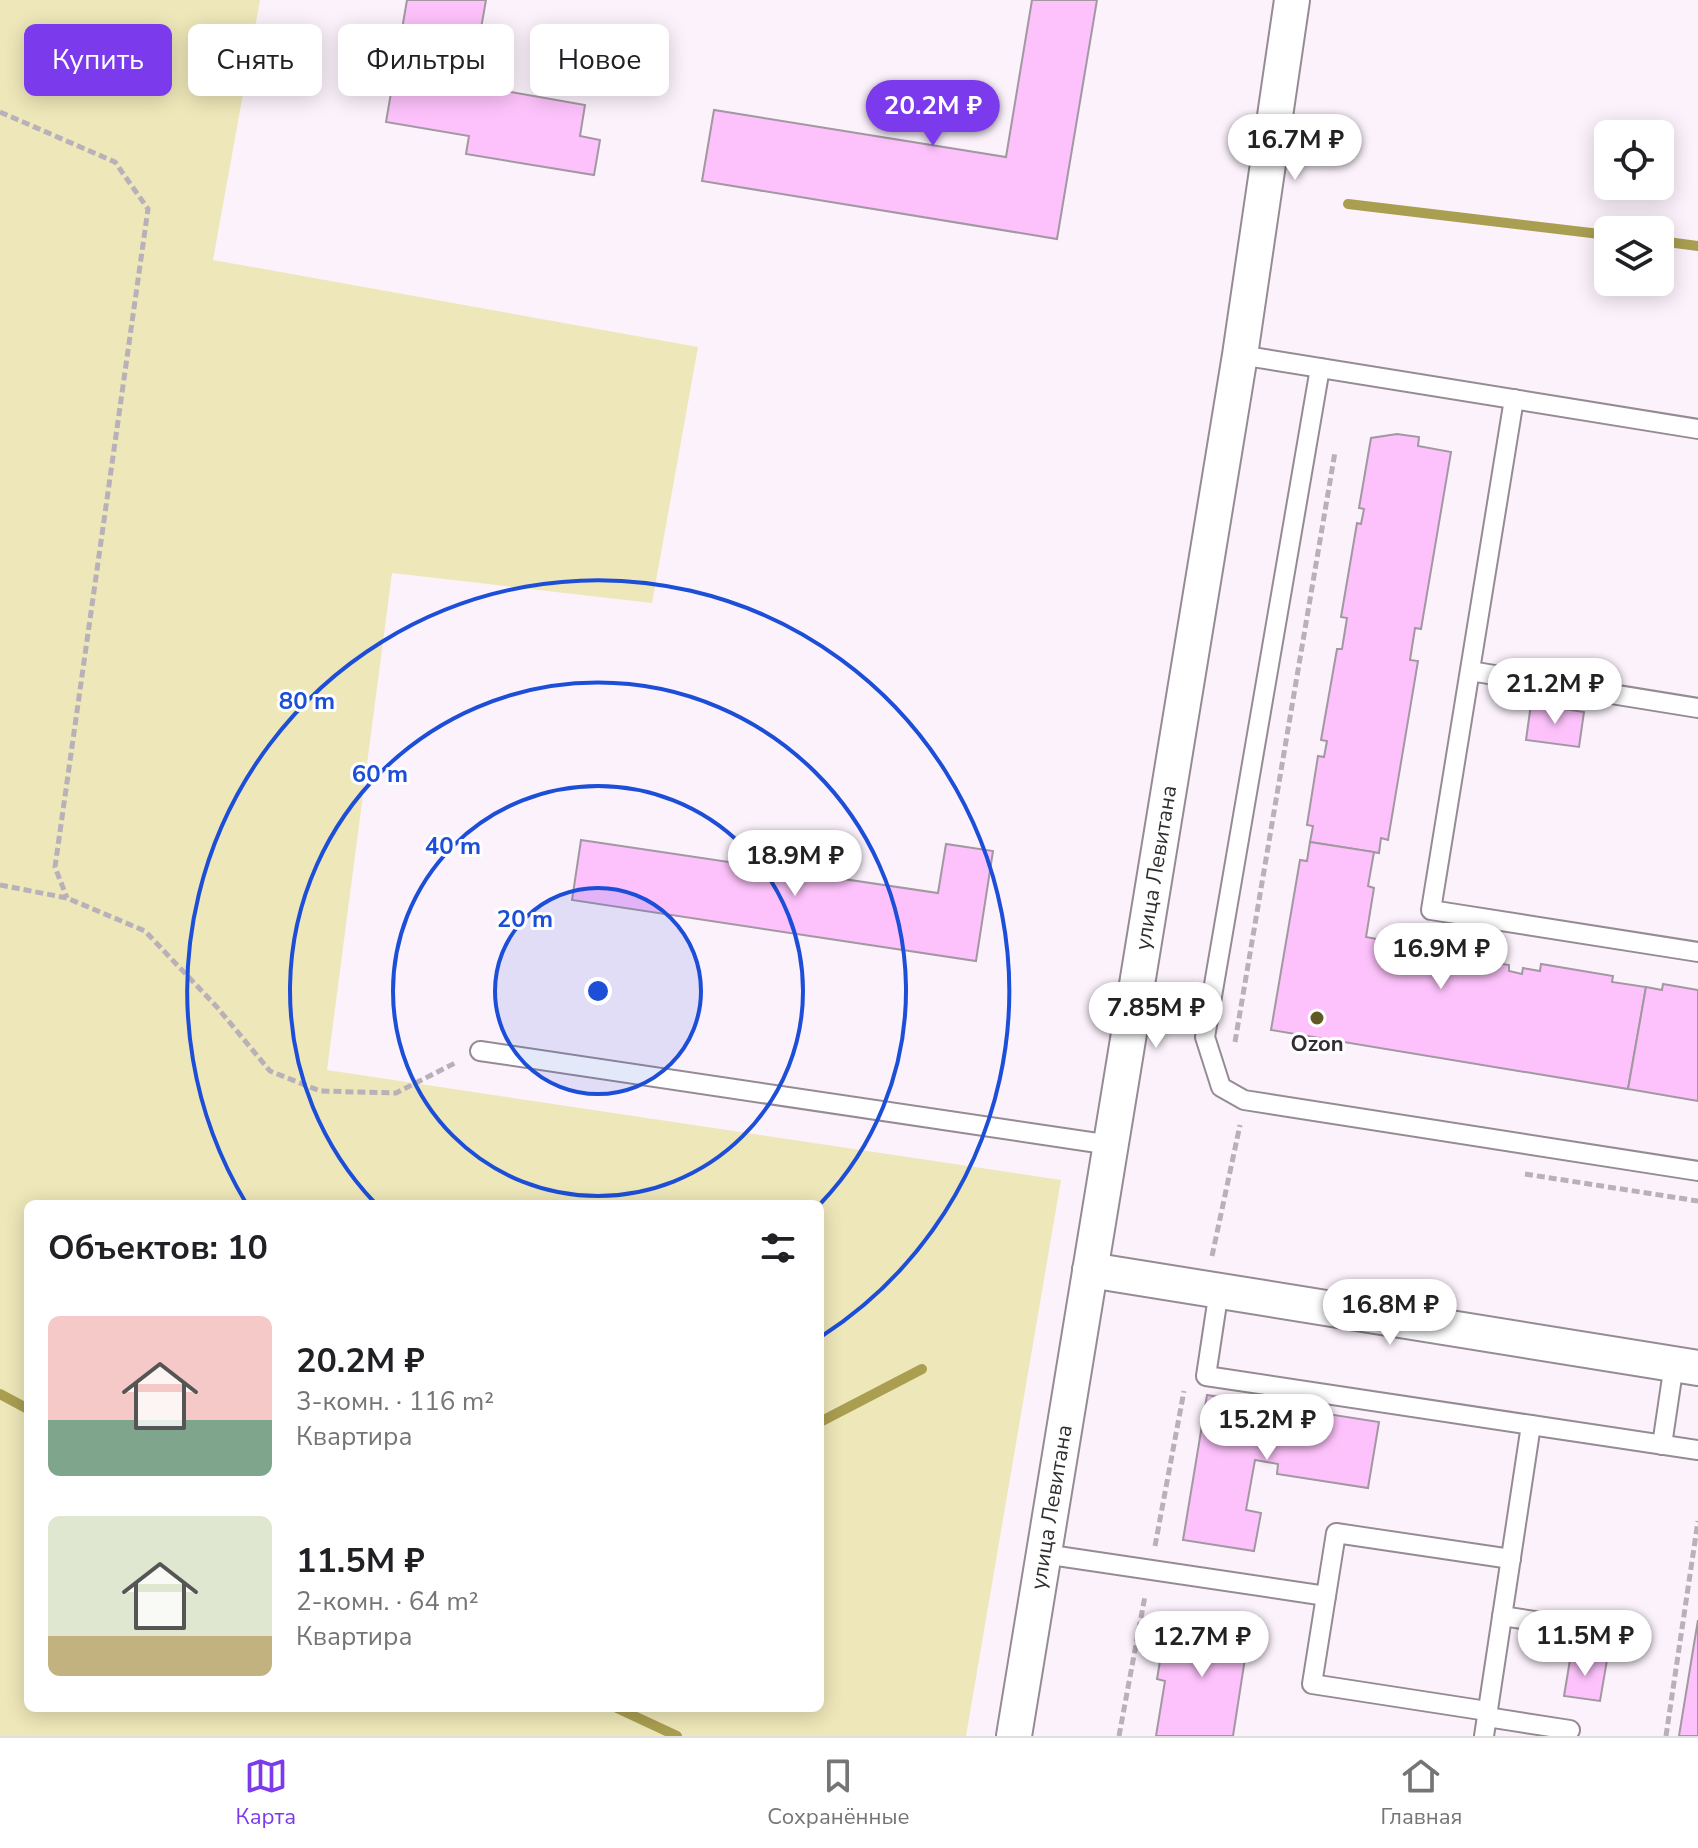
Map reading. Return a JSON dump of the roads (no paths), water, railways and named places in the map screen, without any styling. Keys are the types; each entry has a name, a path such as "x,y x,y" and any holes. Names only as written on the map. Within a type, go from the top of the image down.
{"street":[{"name":"улица Левитана","path":"1014,1736 1240,355 1292,0"},
{"path":"1090,1270 1686,1366"}],"lane":[{"path":"1240,355 1698,429"},
{"path":"1320,368 1205,1037 1221,1087 1244,1100 1698,1171"},
{"path":"1514,399 1431,910 1698,952"},
{"path":"1470,671 1698,708"},
{"path":"480,1051 1111,1145"},
{"path":"1212,1289 1206,1376 1698,1450"},
{"path":"1662,1445 1686,1366"},
{"path":"1484,1736 1531,1425"},
{"path":"1511,1559 1336,1533 1312,1684 1570,1730"},
{"path":"1044,1554 1326,1596"},
{"path":"1502,1616 1593,1630"}],"waterway":[{"path":"1348,204 1594,233"},
{"path":"1674,243 1698,246"},
{"path":"824,1420 922,1369"},
{"path":"0,1394 24,1407"},
{"path":"626,1712 677,1736"}],"place":[{"name":"Ozon","path":"1317,1018"}]}
